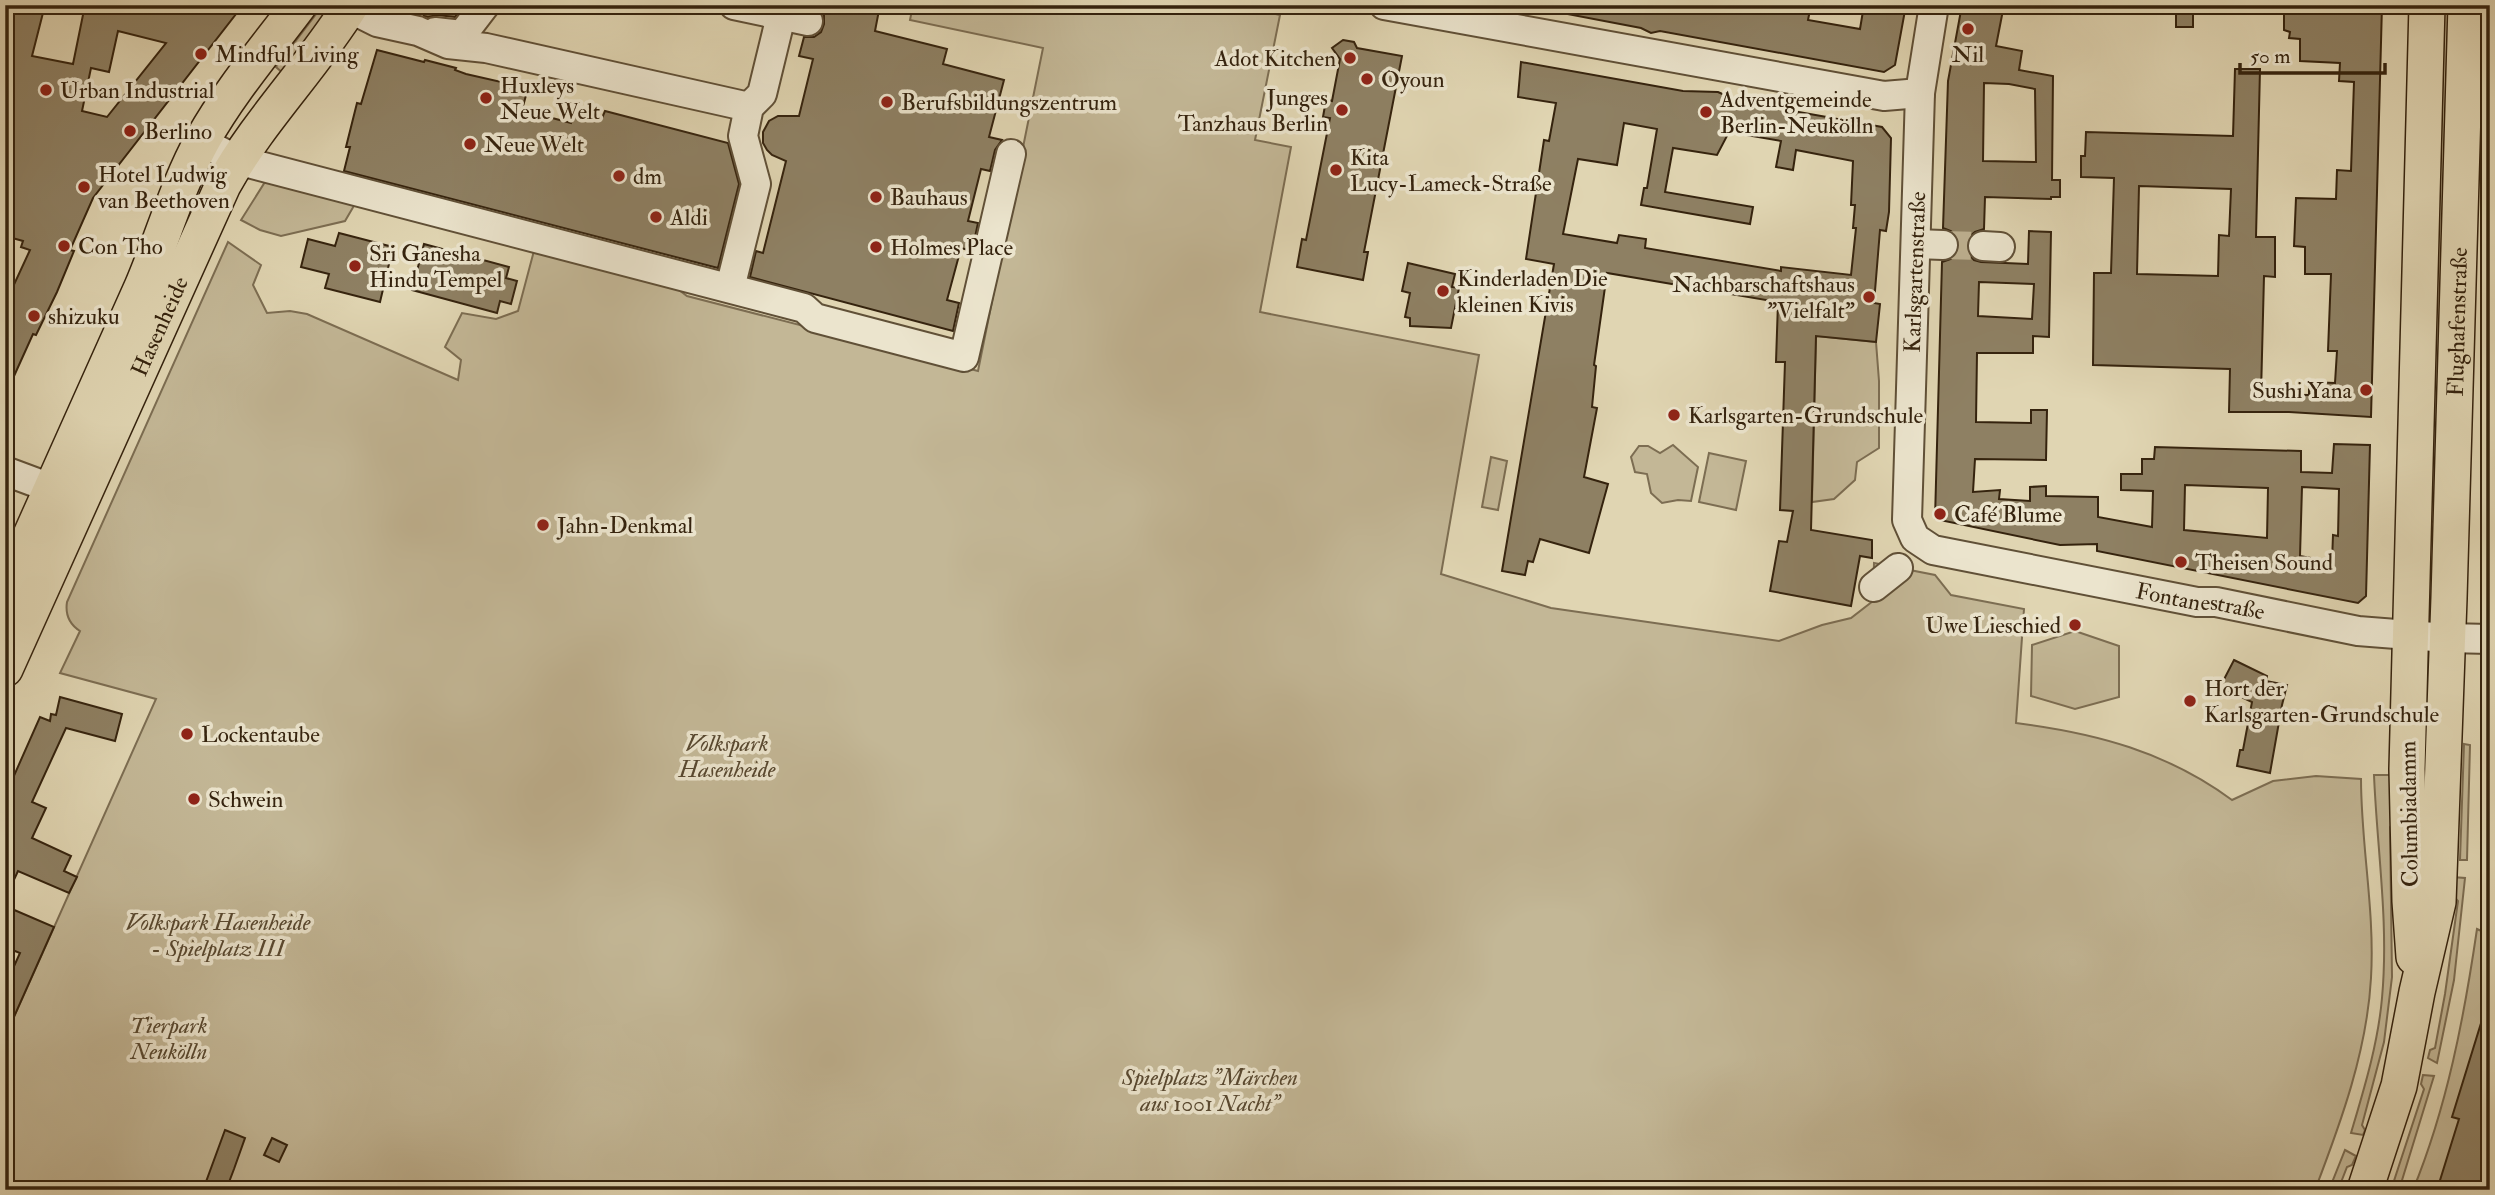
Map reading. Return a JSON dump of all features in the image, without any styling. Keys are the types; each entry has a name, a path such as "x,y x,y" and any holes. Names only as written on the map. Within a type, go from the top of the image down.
{"main road":[{"name":"Hasenheide","path":"99,421 184,178 217,116 299,5"},
{"name":"Flughafenstraße","path":"2409,635 2427,5"},
{"name":"Flughafenstraße","path":"2447,638 2466,5"},
{"name":"Hasenheide","path":"5,669 67,494 99,421 237,160 350,7"},
{"path":"256,62 260,91 276,106"},
{"name":"Hasenheide","path":"5,593 67,494"},
{"path":"2412,533 2451,534"},
{"name":"Columbiadamm","path":"2409,635 2408,819 2410,901 2417,992"},
{"name":"Columbiadamm","path":"2365,1190 2399,1086 2438,902 2447,638"}],"street":[{"path":"350,7 377,22 418,31 462,35 485,5"},
{"path":"730,288 756,184 743,136 749,107 762,94 794,18 734,5"},
{"path":"1384,5 1884,96 1920,93"},
{"name":"Karlsgartenstraße","path":"1914,538 1907,520 1929,244 1920,93 1934,5"},
{"path":"418,31 448,44 486,48 749,107"},
{"path":"202,142 237,160 804,308 817,307 904,328 918,322"},
{"path":"804,308 815,318 964,357 1011,154"},
{"path":"5,471 67,494"},
{"name":"Fontanestraße","path":"1914,538 1933,550 2358,631 2490,639"},
{"path":"1874,587 1898,568"}],"green space":[{"path":"323,5 336,5 284,74 276,67"},
{"name":"Volkspark Hasenheide","path":"913,5 1237,5 1280,15 1255,140 1291,147 1260,312 1479,355 1441,574 1551,608 1779,641 1822,625 1851,618 1873,601 1874,563 1935,575 1951,595 2024,609 2016,723 2046,727 2130,747 2182,769 2232,800 2273,781 2316,776 2361,779 2372,953 2369,1005 2351,1086 2315,1190 5,1190 5,1037 156,699 60,673 80,631 69,619 67,602 228,242 261,265 253,285 267,313 290,311 307,314 458,380 461,360 445,347 462,313 496,319 518,311 535,247 662,277 687,296 978,371 1043,48 910,20"},
{"path":"2436,5 2451,5 2435,521 2427,523"},
{"path":"265,182 355,204 345,221 281,236 260,230 241,220"},
{"path":"1816,336 1876,342 1879,448 1857,462 1855,480 1834,499 1812,502"},
{"path":"1673,445 1698,467 1691,501 1662,503 1651,493 1647,474 1635,472 1631,457 1639,446 1648,446 1660,453"},
{"path":"1709,453 1746,461 1736,510 1699,502"},
{"path":"1491,457 1507,461 1498,510 1482,507"},
{"path":"2075,631 2119,646 2119,697 2075,709 2031,696 2032,645"},
{"path":"2464,744 2470,745 2467,860 2460,860"},
{"path":"2374,775 2390,775 2396,819 2390,827 2392,977 2384,1042 2362,1125 2365,1130 2363,1135 2351,1133 2377,1032 2384,970"},
{"path":"2452,877 2465,878 2454,980 2437,1063 2428,1058 2430,1050 2435,1048 2458,901 2451,893"},
{"path":"2477,929 2490,935 2490,1190 2413,1190 2436,1127 2453,1062"},
{"path":"2423,1075 2434,1076 2399,1190 2391,1190 2424,1089 2421,1084"},
{"path":"2345,1150 2356,1156 2352,1165 2347,1167 2338,1190 2329,1190"}],"building":[{"path":"15,5 45,5 32,56 73,64 85,5 159,5 192,13 198,5 243,5 93,198 70,250 74,251 57,292 36,335 33,334 5,396 5,304 30,250 21,247 23,241 5,236 5,40","holes":["118,31 166,43 107,117 82,111 91,68 109,72"]},
{"path":"418,5 464,5 455,17 428,17 424,16"},
{"name":"Bauhaus","path":"813,5 880,5 875,31 947,49 943,64 1004,80 989,137 1002,140 995,150 990,171 981,169 968,221 978,223 972,251 961,248 947,300 959,303 953,331 750,277 756,251 763,253 786,161 767,150 763,143 763,132 769,121 778,116 799,116 813,59 799,56 804,37 814,37 821,32 824,24 824,15"},
{"path":"1563,5 1745,5 1772,10 1773,5 1811,5 1808,20 1860,29 1864,5 1906,5 1895,65 1884,72 1660,31 1651,33 1641,28 1562,13"},
{"path":"1962,5 2004,5 1996,46 2022,51 2019,70 2053,76 2052,180 2060,180 2060,197 1985,197 1984,229 1970,236 1967,244 1969,254 1974,260 2028,264 2029,231 2051,232 2049,337 2033,336 2033,353 1977,353 1976,422 2031,423 2031,410 2047,410 2046,460 1975,459 1973,492 2000,490 1999,499 2030,501 2030,487 2046,486 2046,496 2098,497 2098,517 2152,527 2153,491 2121,490 2121,474 2142,474 2142,459 2154,459 2155,447 2301,451 2301,472 2332,473 2334,444 2370,445 2366,596 2358,603 2097,551 2097,544 2060,545 1935,519 1942,262 1951,259 1959,246 1957,237 1943,228 1948,81","holes":["1984,83 2035,89 2036,162 1983,161","1979,282 2034,284 2032,319 1978,316","2185,485 2268,488 2267,538 2184,530","2302,487 2339,489 2338,536 2333,535 2332,562 2300,556"]},
{"path":"2176,5 2193,5 2193,27 2176,27"},
{"path":"2284,5 2382,5 2371,417 2289,412 2229,412 2230,369 2093,365 2094,273 2111,273 2114,178 2081,177 2081,156 2085,156 2086,132 2233,136 2235,69 2260,69 2256,237 2275,237 2275,277 2264,276 2261,394 2309,395 2309,382 2335,383 2337,351 2328,351 2331,274 2305,274 2305,247 2294,246 2296,198 2336,199 2337,170 2351,171 2354,82 2339,81 2340,63 2300,61 2300,39 2289,38 2290,32 2284,30","holes":["2139,186 2231,189 2229,236 2219,235 2218,276 2137,274"]},
{"path":"1343,40 1354,42 1357,48 1402,56 1364,252 1368,252 1363,280 1297,267 1302,239 1306,240 1330,118 1323,117 1326,100 1332,101 1340,59 1332,48"},
{"path":"377,50 528,88 522,110 571,123 574,111 602,118 605,111 728,143 739,184 718,268 344,171 350,147 346,147 357,103 361,104"},
{"path":"1521,62 1683,91 1718,92 1727,96 1727,99 1882,127 1891,138 1889,212 1886,231 1880,230 1874,303 1880,304 1876,342 1816,336 1811,530 1872,540 1872,558 1860,556 1851,606 1770,591 1779,541 1787,542 1793,511 1780,510 1785,362 1776,362 1778,302 1607,273 1594,365 1592,407 1597,408 1584,477 1608,484 1589,553 1540,539 1533,562 1528,561 1525,575 1502,571 1554,264 1526,259 1544,140 1549,141 1556,103 1518,97","holes":["1624,123 1657,129 1647,188 1644,188 1641,205 1750,224 1753,207 1665,192 1673,148 1717,155 1729,132 1781,141 1776,167 1793,170 1796,150 1853,161 1851,205 1855,205 1853,228 1856,228 1851,275 1781,267 1781,271 1645,248 1646,239 1619,235 1617,243 1563,234 1578,159 1617,165"]},
{"path":"339,233 393,247 380,302 325,288 329,274 301,267 308,239 335,246"},
{"path":"424,244 509,267 506,278 517,281 511,304 500,301 497,313 412,290"},
{"path":"1408,263 1455,274 1452,287 1459,288 1451,328 1410,326 1410,318 1405,317 1410,293 1402,291"},
{"path":"2234,660 2267,676 2266,681 2287,685 2270,773 2237,766 2240,750 2243,750 2252,702 2220,687"},
{"path":"60,697 122,714 115,741 66,728 32,802 46,808 32,838 71,856 64,871 77,877 69,893 18,871 5,899 5,796 40,717 50,721 51,714 56,715"},
{"path":"5,906 54,927 5,1037 5,986 20,953 5,947"},
{"path":"2486,1007 2490,1008 2490,1065 2483,1089 2490,1091 2490,1190 2437,1190 2459,1119 2452,1117"},
{"path":"225,1130 245,1138 234,1169 226,1190 203,1190"},
{"path":"272,1138 287,1145 279,1162 264,1155"}],"tunnel":[{"path":"1943,245 1983,246"}],"place":[{"name":"Nil","path":"1968,29"},
{"name":"Mindful Living","path":"201,54"},
{"name":"Adot Kitchen","path":"1350,58"},
{"name":"Oyoun","path":"1367,79"},
{"name":"Urban Industrial","path":"46,90"},
{"name":"Huxleys Neue Welt","path":"486,98"},
{"name":"Berufsbildungszentrum","path":"887,102"},
{"name":"Junges Tanzhaus Berlin","path":"1342,110"},
{"name":"Adventgemeinde Berlin-Neukölln","path":"1706,112"},
{"name":"Berlino","path":"130,131"},
{"name":"Neue Welt","path":"470,144"},
{"name":"Kita Lucy-Lameck-Straße","path":"1336,170"},
{"name":"dm","path":"619,176"},
{"name":"Hotel Ludwig van Beethoven","path":"84,187"},
{"name":"Bauhaus","path":"876,197"},
{"name":"Aldi","path":"656,217"},
{"name":"Con Tho","path":"64,246"},
{"name":"Holmes Place","path":"876,247"},
{"name":"Sri Ganesha Hindu Tempel","path":"355,266"},
{"name":"Kinderladen Die kleinen Kivis","path":"1443,291"},
{"name":"Nachbarschaftshaus \"Vielfalt\"","path":"1869,297"},
{"name":"shizuku","path":"34,316"},
{"name":"Sushi Yana","path":"2366,390"},
{"name":"Karlsgarten-Grundschule","path":"1674,415"},
{"name":"Café Blume","path":"1940,514"},
{"name":"Jahn-Denkmal","path":"543,525"},
{"name":"Theisen Sound","path":"2181,562"},
{"name":"Uwe Lieschied","path":"2075,625"},
{"name":"Hort der Karlsgarten-Grundschule","path":"2190,701"},
{"name":"Lockentaube","path":"187,734"},
{"name":"Schwein","path":"194,799"}],"park label":[{"name":"Volkspark Hasenheide - Spielplatz III","path":"218,935"},
{"name":"Tierpark Neukölln","path":"169,1038"},
{"name":"Spielplatz \"Märchen aus 1001 Nacht\"","path":"1210,1090"}]}
